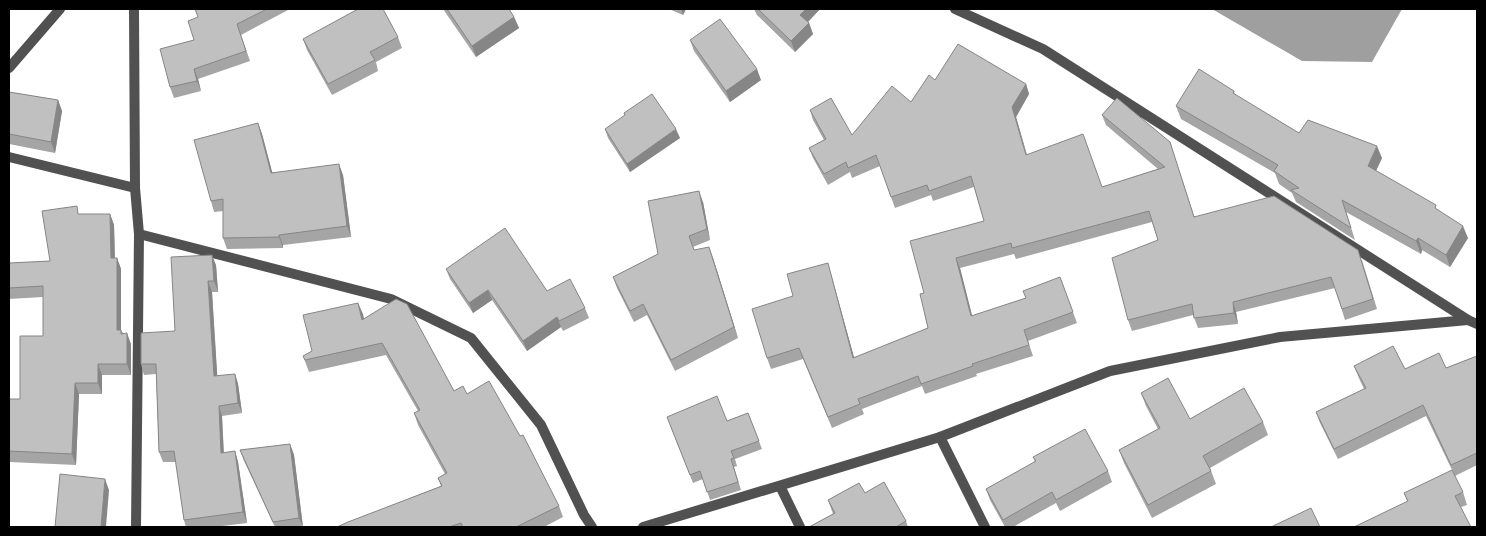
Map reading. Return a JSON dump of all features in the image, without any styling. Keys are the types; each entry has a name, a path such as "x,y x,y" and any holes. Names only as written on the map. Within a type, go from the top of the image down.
{"street":[{"path":"9,68 60,9"},
{"path":"134,9 135,188 139,234 136,527"},
{"path":"955,9 1043,49 1473,322"},
{"path":"9,157 135,188"},
{"path":"139,234 391,299 471,338 541,425 584,515 592,527"},
{"path":"643,527 940,437 1110,371 1280,337 1473,322"},
{"path":"940,437 985,527"},
{"path":"780,486 800,527"}],"shaded area":[{"path":"1212,9 1402,9 1372,62 1302,61"}],"building":[{"path":"195,9 267,9 237,24 246,51 194,69 197,81 170,87 160,49 194,40 188,21 198,17"},
{"path":"358,9 383,9 398,37 370,52 375,60 328,84 303,39"},
{"path":"447,9 509,9 514,17 472,46"},
{"path":"758,9 806,9 800,15 809,23 791,41"},
{"path":"720,19 757,69 726,91 690,40"},
{"path":"958,44 1026,84 1012,107 1026,155 1083,134 1102,187 1165,167 1102,115 1117,98 1170,142 1194,217 1274,196 1358,250 1373,299 1342,309 1331,277 1233,302 1234,313 1194,318 1192,304 1128,320 1112,258 1158,240 1149,211 1012,248 1011,243 956,258 971,316 1026,298 1023,291 1060,277 1073,312 1024,330 1029,345 921,384 918,376 858,399 860,404 828,417 799,348 767,358 752,309 793,296 787,274 828,263 853,358 928,328 920,294 924,293 910,241 984,221 971,176 929,191 927,185 891,197 876,155 848,168 846,162 824,174 809,148 826,139 810,110 831,98 852,135 892,86 911,102 929,75 935,80"},
{"path":"1199,69 1234,91 1233,93 1299,133 1308,120 1377,146 1368,166 1436,205 1435,208 1463,226 1446,255 1418,238 1416,241 1342,200 1351,228 1291,190 1299,188 1274,171 1278,165 1176,106"},
{"path":"9,92 58,100 51,142 9,134"},
{"path":"652,94 676,129 627,164 605,129"},
{"path":"258,123 271,173 339,164 347,226 279,235 279,237 223,238 223,199 211,201 194,140"},
{"path":"699,191 707,229 689,236 694,250 709,247 734,327 671,360 643,304 630,311 613,277 658,254 648,201"},
{"path":"77,206 78,214 110,214 111,258 117,258 117,330 121,330 121,334 127,333 127,364 98,364 98,383 75,383 72,454 9,451 9,399 20,399 20,336 43,336 43,286 9,288 9,263 50,261 42,211"},
{"path":"505,228 547,291 570,279 585,308 559,321 557,317 523,341 488,290 469,303 446,269"},
{"path":"212,255 214,281 208,281 214,376 235,374 238,403 219,406 221,453 235,451 243,512 184,520 174,451 159,452 156,364 141,364 141,333 175,331 171,257"},
{"path":"396,299 407,304 454,391 463,386 467,394 489,381 520,436 523,435 559,506 516,527 463,527 461,523 449,527 337,527 442,486 438,478 447,473 414,413 420,410 382,343 305,360 303,356 312,351 303,315 358,303 362,320"},
{"path":"1393,346 1405,369 1439,353 1446,368 1477,356 1477,453 1451,465 1423,405 1334,449 1316,412 1366,388 1354,366"},
{"path":"1168,378 1190,419 1244,388 1263,422 1203,456 1211,471 1148,505 1119,450 1160,428 1141,393"},
{"path":"717,396 727,421 748,413 759,441 731,451 734,458 731,459 738,482 707,492 700,471 690,475 667,417"},
{"path":"1085,429 1108,471 1056,500 1052,492 1003,520 986,489 1036,461 1033,457"},
{"path":"290,444 299,518 273,522 240,450"},
{"path":"1452,470 1463,492 1455,496 1471,527 1354,527 1408,501 1404,493"},
{"path":"60,474 105,479 101,527 55,527"},
{"path":"884,482 906,521 896,527 809,527 835,513 828,500 859,483 865,493"},
{"path":"1311,508 1320,527 1271,527"}]}
